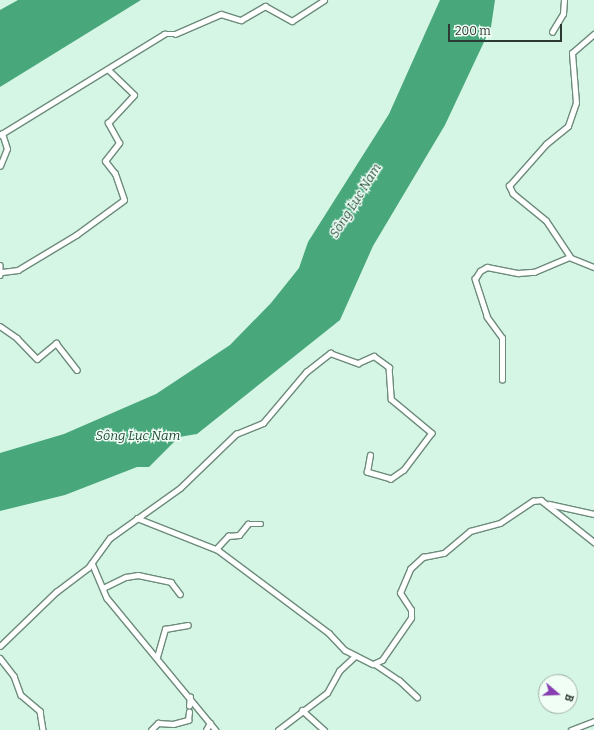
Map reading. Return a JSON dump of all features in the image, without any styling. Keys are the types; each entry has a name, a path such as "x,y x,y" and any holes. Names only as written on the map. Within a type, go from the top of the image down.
{"street":[{"path":"0,166 7,152 1,135 164,34 175,34 199,21 221,14 238,20 265,6 292,21 324,0"},
{"path":"552,32 563,14 564,0"},
{"path":"594,34 572,53 576,103 568,126 546,144 509,186 513,194 546,221 570,257 594,267"},
{"path":"0,265 1,274 18,270 76,235 124,200 115,174 106,161 118,145 108,123 134,95 108,70"},
{"path":"502,380 502,338 488,319 475,279 487,267 528,273 570,257"},
{"path":"0,326 18,338 36,359 56,343 77,370"},
{"path":"1,644 56,592 92,563 105,543 180,488 236,434 264,423 306,372 331,352 358,363 374,356 390,367 391,399 432,432 419,453 391,479 367,472 370,455"},
{"path":"376,664 382,660 410,618 411,610 400,593 414,564 444,552 470,531 500,524 535,500 594,514"},
{"path":"549,504 594,542"},
{"path":"138,518 216,549 355,656 376,664 399,680 417,697"},
{"path":"216,549 228,536 239,535 248,524 261,524"},
{"path":"92,563 103,588 157,658 216,730"},
{"path":"103,588 126,577 138,576 171,582 180,594"},
{"path":"157,658 165,629 188,625"},
{"path":"278,730 302,710 327,693 340,671 355,656"},
{"path":"0,658 14,676 21,695 40,711 43,730"},
{"path":"189,706 190,697"},
{"path":"302,710 324,730"},
{"path":"151,730 158,723 188,720 189,712"},
{"path":"571,730 594,721"},
{"path":"206,730 210,723"}],"water":[{"path":"18,0 141,0 0,87 0,10"},
{"name":"Sông Lục Nam","path":"440,0 495,0 491,27 445,125 373,246 340,320 197,434 179,437 149,467 137,467 65,495 0,511 0,453 64,434 156,394 230,345 271,303 299,268 308,242 389,114"}]}
